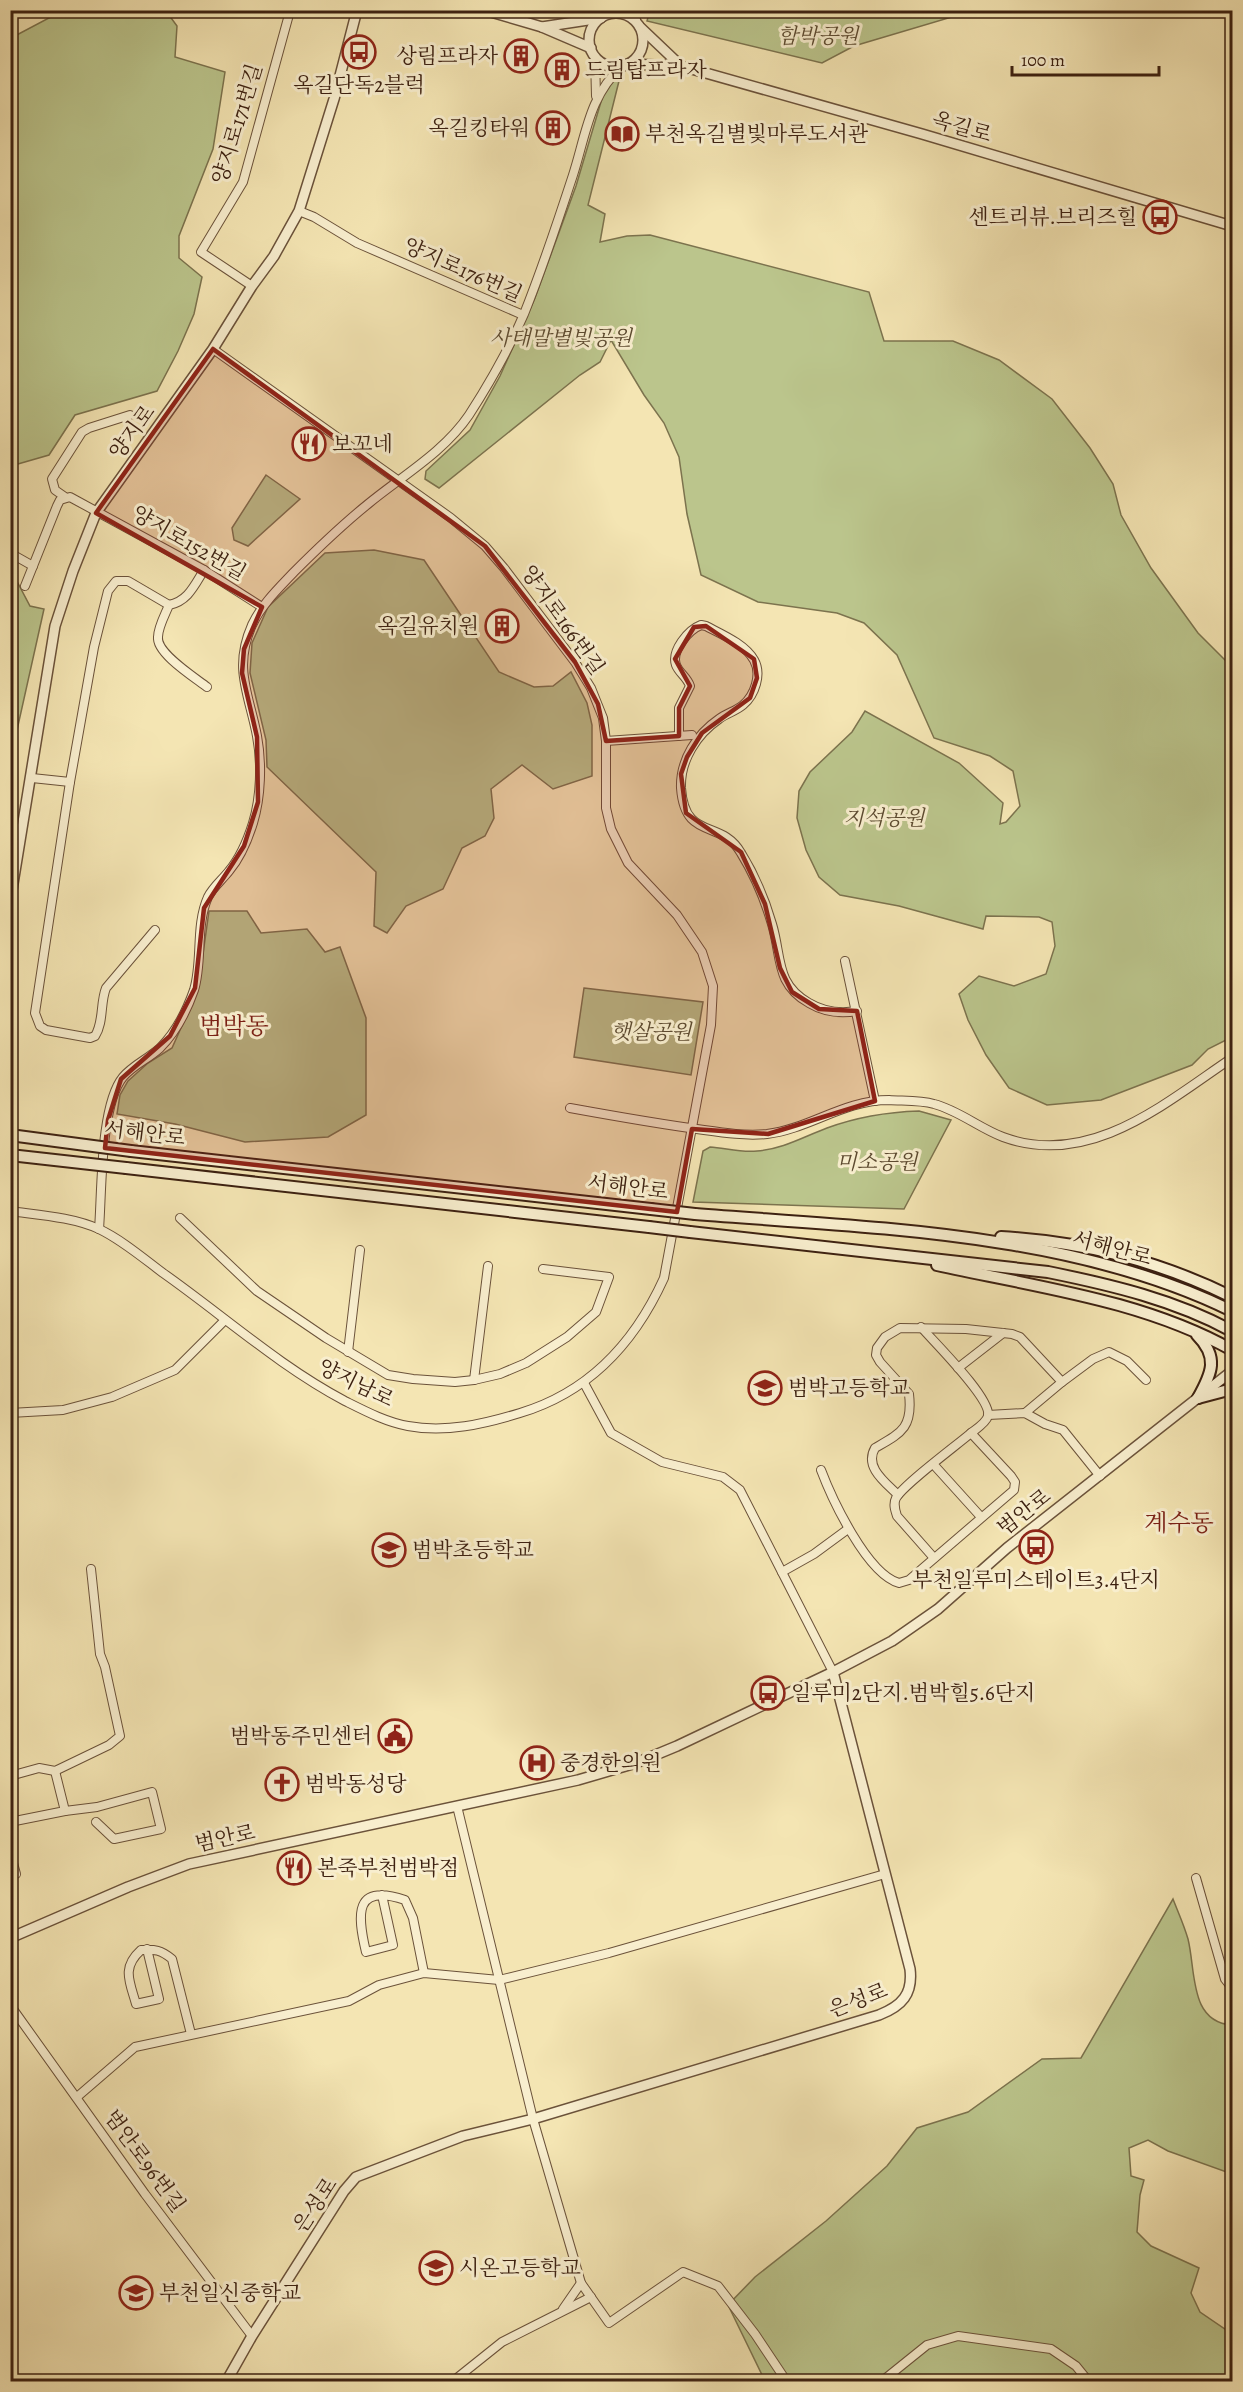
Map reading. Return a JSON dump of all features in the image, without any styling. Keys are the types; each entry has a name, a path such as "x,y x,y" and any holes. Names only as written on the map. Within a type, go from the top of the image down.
{"main road":[{"name":"서해안로","path":"10,1136 695,1214 890,1229 1030,1247 1109,1264 1183,1289 1233,1311"},
{"name":"서해안로","path":"10,1155 886,1255 1022,1268 1086,1280 1178,1306 1233,1331"},
{"path":"890,1229 1050,1240 1100,1248 1157,1265 1233,1297"},
{"path":"886,1255 1102,1301 1193,1330 1233,1350"},
{"path":"1193,1330 1206,1344 1212,1363 1205,1386 1198,1398"},
{"path":"1198,1398 1233,1389"}],"street":[{"name":"양지로","path":"10,902 55,626 73,571 96,513 213,349 252,286 274,256 299,211 334,99 357,10"},
{"path":"484,10 542,27 593,52 607,65 625,65"},
{"path":"523,315 574,173 597,98 609,78 640,53 643,36 635,10"},
{"name":"양지로171번길","path":"252,286 201,252 243,182 290,11"},
{"path":"542,27 618,13 628,16 638,25"},
{"path":"597,98 590,37 593,26 607,14"},
{"name":"옥길로","path":"638,25 681,66"},
{"name":"옥길로","path":"625,65 681,66 933,137 1233,226"},
{"name":"양지로176번길","path":"262,607 312,554 368,504 439,447 466,419 495,372 523,315 357,243 314,217 299,211"},
{"name":"양지로166번길","path":"213,349 399,481 485,546 575,662 591,688 603,718 606,741 606,808 611,830 618,846 643,881 677,915 690,932 702,952 713,986 711,1025 692,1129"},
{"path":"25,586 57,506 65,497 55,490 52,479 82,432 130,415"},
{"name":"양지로152번길","path":"65,497 76,499 96,513 204,570 262,607"},
{"path":"10,552 33,566"},
{"path":"155,930 106,988 102,998 99,1030 95,1036 90,1038 46,1030 40,1026 35,1013 70,782 94,647 108,591 116,581 122,580 169,605 188,597 204,570"},
{"path":"169,605 158,635 160,647 207,687"},
{"path":"99,1229 108,1120 115,1092 121,1079 158,1049 170,1036 184,1011 195,988 204,908 210,894 232,868 253,824 258,802 257,737 242,673 244,649 262,607"},
{"path":"679,735 679,708 690,686 679,670 675,658 676,651 690,632 701,625 706,626 746,651 754,659 757,678 755,688 744,704 719,718 702,733 693,745 681,774 686,813 696,824 725,837 741,852 765,904 780,968 792,992 819,1009 845,1013 857,1011"},
{"path":"606,741 692,735"},
{"path":"32,778 70,782"},
{"path":"845,961 875,1101"},
{"path":"570,1108 692,1129 745,1135 768,1134 875,1101 933,1104 1017,1142 1050,1145 1074,1144 1105,1136 1132,1124 1233,1058"},
{"name":"양지남로","path":"10,1211 48,1216 99,1229 181,1286 298,1374 334,1395 368,1413 408,1426 448,1428 486,1423 535,1408 584,1383 622,1347 650,1310 664,1278 692,1129"},
{"path":"180,1218 257,1291 348,1352 388,1375 455,1383 474,1380 500,1374 526,1363 567,1337 596,1311 609,1277 543,1269"},
{"path":"348,1352 360,1250"},
{"path":"474,1380 488,1266"},
{"path":"10,1413 86,1405 112,1397 175,1370 225,1320"},
{"path":"898,1495 884,1482 873,1468 871,1461 875,1448 897,1436 909,1416 909,1394 876,1355 877,1348 891,1332 900,1328 921,1328 1020,1336 1062,1382"},
{"path":"921,1328 980,1396 988,1415 986,1420 898,1495 894,1509 897,1516 934,1558"},
{"path":"958,1368 1003,1333"},
{"path":"1025,1413 1093,1359 1109,1352 1127,1360 1146,1380"},
{"name":"범안로","path":"10,1938 128,1887 189,1864 578,1780 636,1762 696,1737 833,1672 892,1641 938,1609 1008,1548 1233,1371"},
{"path":"584,1383 611,1433 662,1462 723,1477 740,1490 833,1672"},
{"path":"988,1415 1025,1413 1045,1424 1063,1430 1100,1476"},
{"path":"821,1470 833,1502 848,1529 883,1573 899,1583 909,1580 1014,1490 1015,1482 971,1433"},
{"path":"934,1464 981,1517"},
{"path":"782,1572 814,1554 848,1529"},
{"path":"10,1776 39,1768 55,1771 109,1745 120,1736 105,1666 100,1654 91,1569"},
{"name":"은성로","path":"226,2382 252,2336 344,2191 356,2177 455,2139 533,2120 879,2015 897,2007 908,1995 911,1979 833,1672"},
{"path":"55,1771 66,1811"},
{"path":"10,1822 97,1807 152,1792 161,1829 114,1839 96,1822"},
{"path":"457,1806 533,2120 581,2283 609,2323 683,2272 718,2286 755,2334 787,2382"},
{"path":"10,1852 16,1874"},
{"path":"77,2097 135,2047 349,2001 378,1985 424,1973 500,1980 609,1953 885,1874"},
{"path":"1196,1878 1225,1979 1233,1988"},
{"path":"382,1895 393,1945 366,1952 359,1923 360,1910 369,1898 386,1894 405,1900 413,1918 424,1973"},
{"path":"147,1949 159,1999 136,2004 128,1967 141,1950 147,1949 164,1952 172,1959 191,2034"},
{"name":"범안로96번길","path":"10,2005 145,2194 252,2336"},
{"path":"562,2311 581,2283"},
{"path":"452,2382 502,2342 591,2297"},
{"path":"881,2382 927,2345 958,2336 1051,2349 1076,2366 1089,2382"}],"highlighted area":[{"path":"213,349 485,546 575,662 598,704 606,741 679,736 679,708 690,686 675,659 694,627 706,626 754,659 757,678 750,698 702,733 687,757 681,774 686,813 741,852 765,904 780,968 792,992 819,1009 857,1011 875,1101 768,1134 692,1129 677,1212 105,1148 108,1120 121,1079 170,1036 195,988 204,908 244,846 258,802 257,737 242,673 244,649 262,607 96,513"}],"green space":[{"name":"함박공원","path":"650,10 972,11 854,46 822,63 647,21"},
{"path":"62,11 166,11 177,26 175,57 225,72 213,149 179,236 179,258 202,277 194,314 157,391 75,415 49,455 11,466 11,38"},
{"path":"621,73 588,205 605,214 600,242 627,236 650,235 869,292 884,341 953,341 999,360 1052,399 1090,448 1113,484 1121,515 1151,568 1198,633 1232,667 1232,1037 1208,1049 1192,1065 1101,1100 1047,1105 1009,1088 986,1055 968,1020 959,994 979,976 1014,986 1046,974 1055,946 1052,922 1039,917 986,916 983,929 899,906 840,895 819,877 806,850 797,818 799,791 810,772 852,732 865,711 959,763 1003,803 1000,824 1006,822 1020,806 1013,771 990,756 934,738 897,655 864,623 837,613 758,602 701,575 687,514 679,457 664,423 611,340 600,362 580,375 439,488 425,479 426,471 470,430 500,376 535,298 576,186 603,95 610,80"},
{"path":"266,475 300,499 248,546 234,540 232,528"},
{"path":"374,550 424,560 499,672 534,687 553,686 571,672 587,703 592,725 592,776 553,789 522,765 491,789 494,818 485,836 462,848 443,889 406,906 387,933 374,926 376,872 267,767 266,740 250,673 252,643 268,607 325,553"},
{"path":"11,570 30,606 44,609 15,739 11,774"},
{"path":"209,911 247,911 261,933 307,929 325,952 340,947 366,1018 366,1115 328,1137 245,1142 175,1124 117,1114 120,1095 128,1081 148,1063 172,1048 198,990"},
{"name":"햇살공원","path":"584,988 703,1002 691,1075 574,1057"},
{"name":"미소공원","path":"919,1111 951,1120 904,1209 693,1202 703,1151 710,1147 745,1151 766,1150 861,1118"},
{"path":"1173,1899 1188,1939 1194,1979 1201,2005 1208,2015 1218,2022 1232,2025 1232,2174 1168,2151 1148,2140 1129,2148 1131,2176 1144,2180 1140,2195 1137,2232 1151,2246 1199,2268 1191,2293 1200,2312 1232,2334 1232,2381 765,2381 728,2305 755,2277 826,2221 887,2166 917,2128 968,2112 1042,2059 1081,2058"}],"place":[{"name":"옥길단독2블럭","path":"359,52"},
{"name":"상림프라자","path":"521,56"},
{"name":"드림탑프라자","path":"562,70"},
{"name":"옥길킹타워","path":"553,128"},
{"name":"부천옥길별빛마루도서관","path":"622,134"},
{"name":"센트리뷰.브리즈힐","path":"1160,217"},
{"name":"보꼬네","path":"309,444"},
{"name":"옥길유치원","path":"502,626"},
{"name":"범박고등학교","path":"765,1388"},
{"name":"부천일루미스테이트3.4단지","path":"1036,1547"},
{"name":"범박초등학교","path":"389,1550"},
{"name":"일루미2단지.범박힐5.6단지","path":"768,1693"},
{"name":"범박동주민센터","path":"395,1736"},
{"name":"중경한의원","path":"537,1763"},
{"name":"범박동성당","path":"282,1784"},
{"name":"본죽부천범박점","path":"294,1868"},
{"name":"시온고등학교","path":"436,2268"},
{"name":"부천일신중학교","path":"136,2293"}],"district":[{"name":"범박동","path":"234,1026"},
{"name":"계수동","path":"1179,1523"}],"park label":[{"name":"사태말별빛공원","path":"561,338"},
{"name":"지석공원","path":"884,818"}]}
